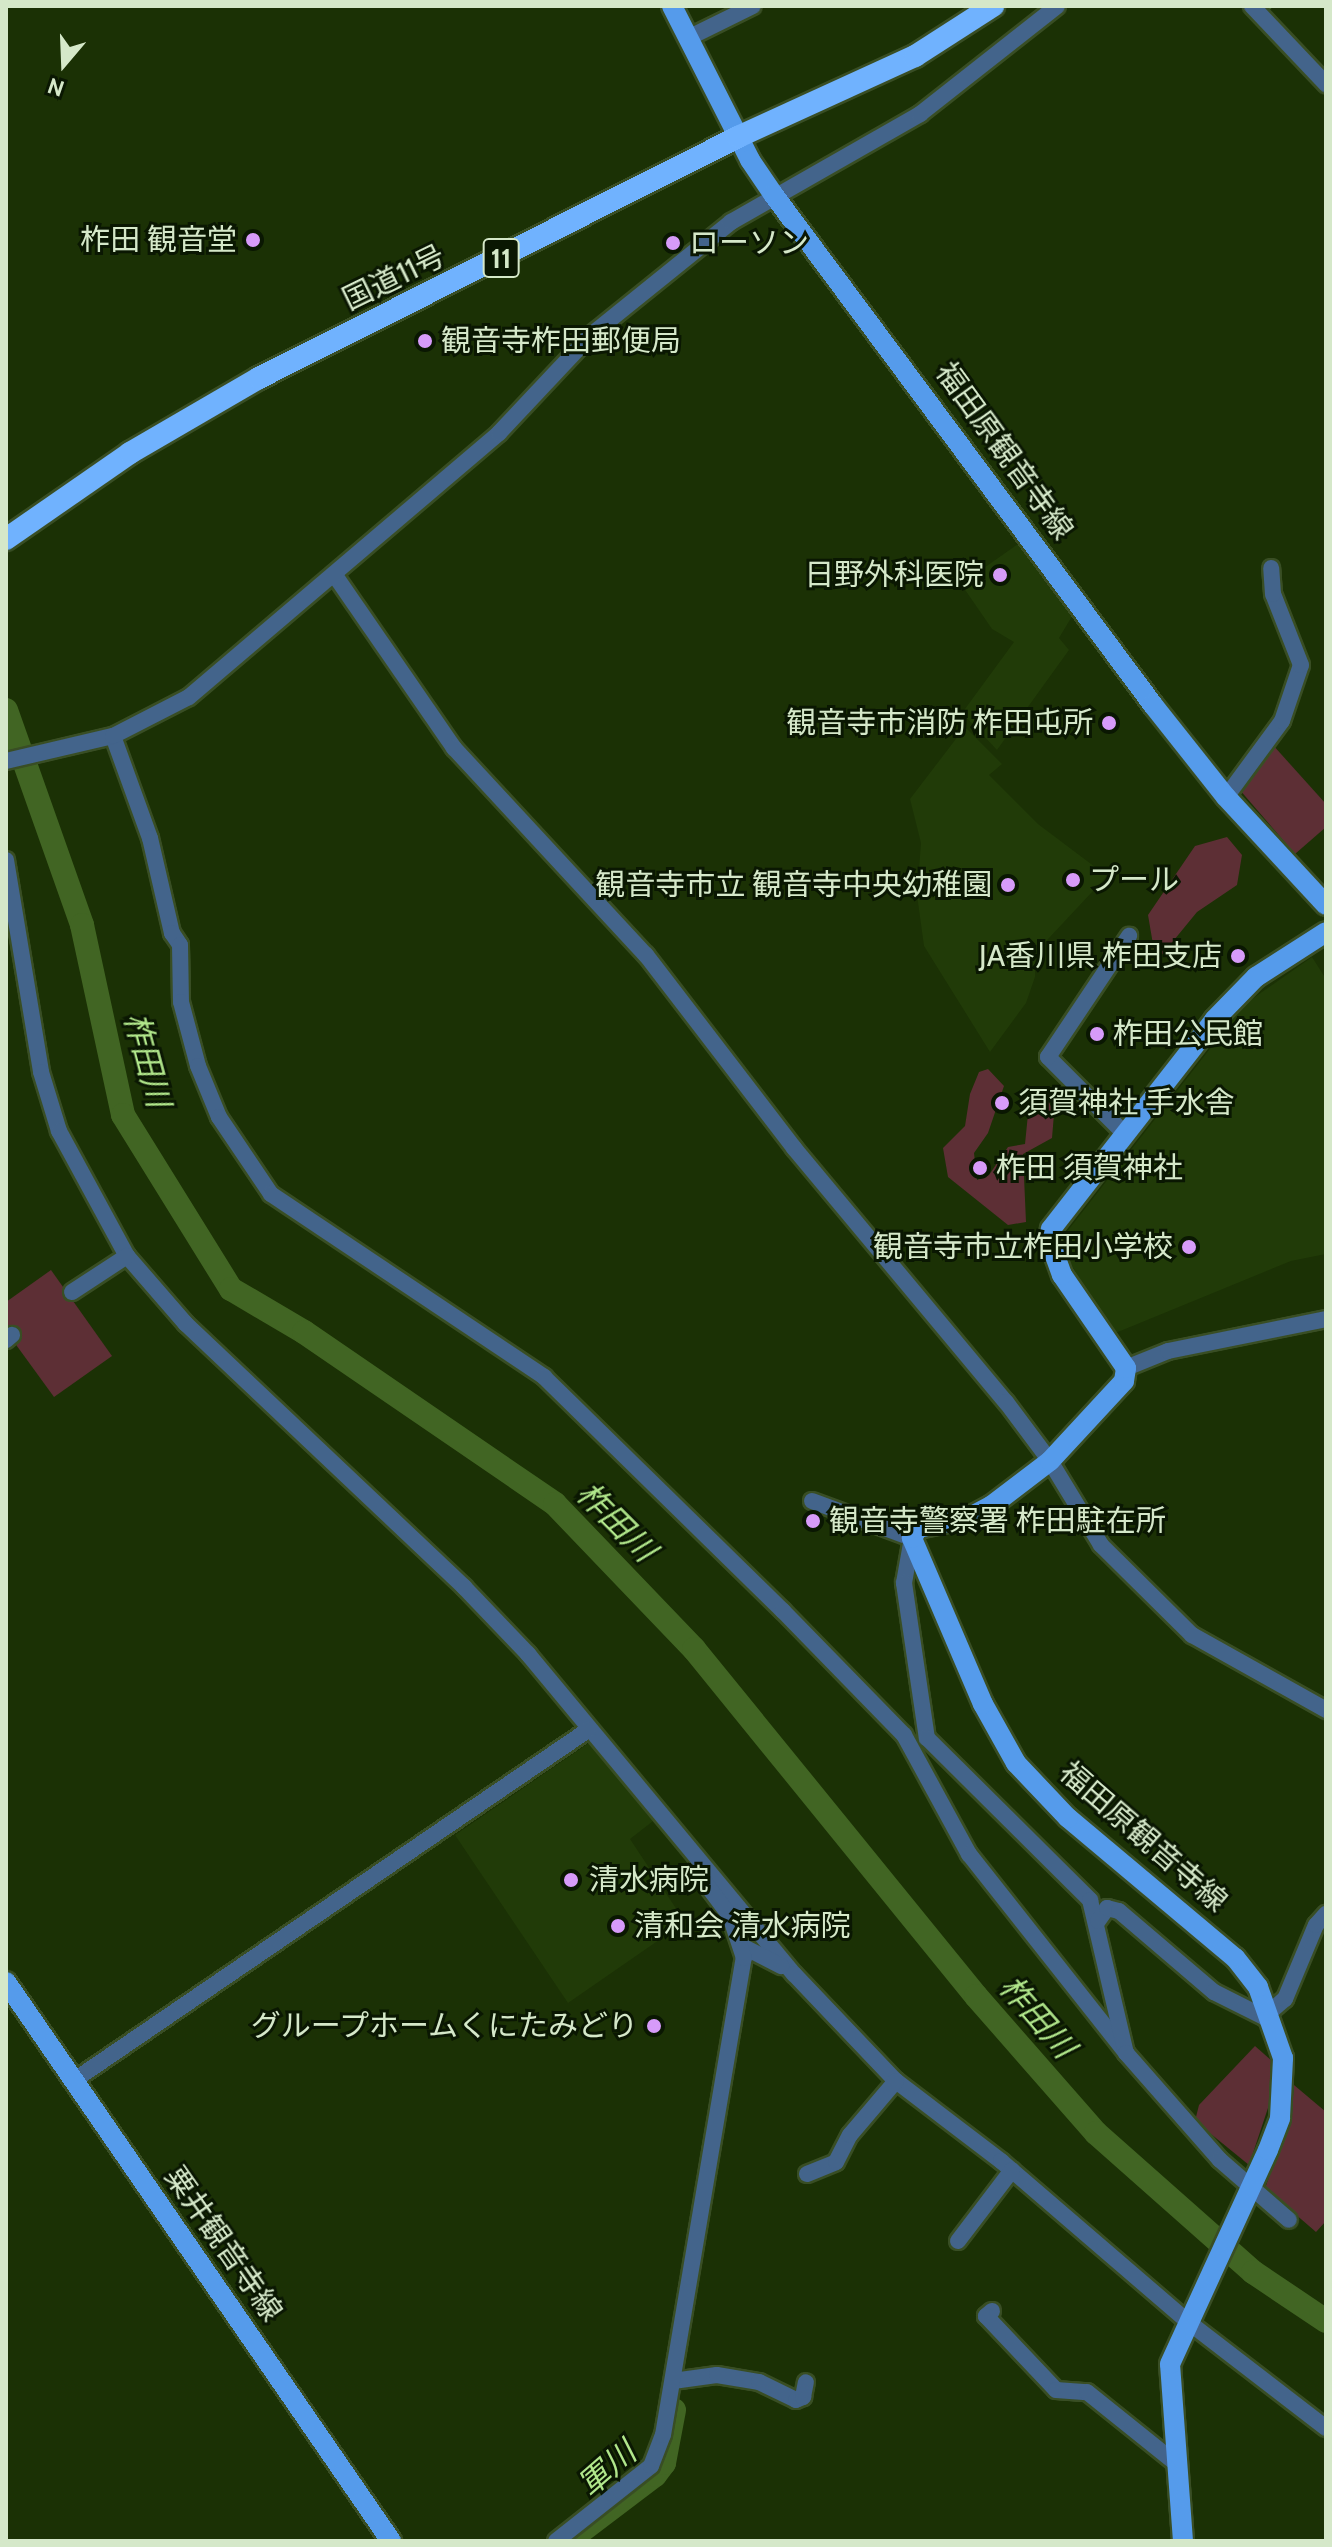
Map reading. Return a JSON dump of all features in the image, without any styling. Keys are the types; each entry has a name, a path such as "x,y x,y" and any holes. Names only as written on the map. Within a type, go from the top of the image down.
{"highway":[{"name":"国道11号","path":"13,534 207,407 738,137 915,56 993,6"}],"main road":[{"name":"福田原観音寺線","path":"672,6 738,137 773,194 1226,797 1326,905"},
{"path":"912,1538 918,1528 968,1518 991,1506 1050,1461 1124,1381 1126,1368 1062,1275 1049,1239 1057,1218 1214,1020 1256,977 1326,932"},
{"name":"福田原観音寺線","path":"912,1538 983,1704 1016,1763 1068,1818 1235,1958 1272,2015 1283,2058 1284,2090 1280,2118 1170,2364 1183,2541"},
{"name":"粟井観音寺線","path":"6,1982 391,2541"}],"street":[{"path":"688,38 753,6"},
{"path":"6,761 113,736 189,697 336,577 499,433 591,335 773,194 920,114 1057,6"},
{"path":"1252,6 1326,84"},
{"path":"1226,797 1282,721 1301,665 1269,582 1271,568"},
{"path":"336,577 454,748 646,955 794,1148 1050,1461 1101,1545 1162,1611 1192,1635 1326,1710"},
{"path":"113,736 150,838 166,913 180,945 181,1002 198,1066 219,1117 271,1194 544,1377 904,1735 969,1854 1126,2053 1180,2119 1289,2220"},
{"path":"6,860 41,1072 59,1131 127,1256 186,1324 464,1587 528,1654 588,1730 794,1974 896,2081 1012,2170 1187,2321 1326,2428"},
{"path":"1125,1134 1048,1057 1129,936"},
{"path":"72,1292 127,1256"},
{"path":"1126,1368 1168,1351 1326,1319"},
{"path":"812,1501 912,1538 904,1583 922,1725 927,1738 1090,1900 1098,1921 1107,1986 1126,2053"},
{"path":"904,1735 922,1725"},
{"path":"73,2081 588,1730"},
{"path":"556,2541 651,2466 663,2435 673,2381 744,1947 730,1916 685,1857 674,1829"},
{"path":"1098,1921 1107,1908 1119,1911 1214,1992 1264,2017 1272,2015 1297,1978 1316,1925 1326,1914"},
{"path":"744,1947 794,1974"},
{"path":"807,2174 836,2162 850,2135 896,2081"},
{"path":"958,2241 1012,2170"},
{"path":"992,2311 986,2316 1056,2390 1087,2392 1177,2464"},
{"path":"673,2381 717,2375 759,2382 796,2400 803,2397 806,2382"}],"shaded area":[{"path":"1021,542 1074,613 1059,638 1069,650 997,750 962,713 1014,642 992,629 961,584"},
{"name":"観音寺市立 観音寺中央幼稚園","path":"965,727 1002,764 989,775 1038,824 1107,876 1035,953 1035,977 1026,1003 990,1052 924,946 917,895 921,843 910,799"},
{"path":"1272,744 1326,804 1326,827 1295,854 1239,789"},
{"path":"1227,837 1242,855 1237,885 1197,912 1156,962 1148,915 1195,846"},
{"path":"1312,957 1326,979 1326,1254 1291,1261 1113,1334 1064,1253 1062,1238 1245,1004"},
{"path":"988,1069 1004,1086 988,1133 974,1153 977,1180 989,1175 1008,1147 1025,1144 1028,1114 1047,1097 1054,1114 1052,1138 1023,1154 1026,1222 1008,1225 948,1177 943,1148 965,1126 970,1094 979,1072"},
{"path":"51,1270 112,1356 54,1397 6,1331 6,1302"},
{"name":"清水病院","path":"593,1740 657,1818 630,1839 685,1922 568,2003 455,1835"},
{"path":"1255,2046 1273,2062 1272,2096 1249,2165 1195,2121 1199,2105"},
{"path":"1294,2085 1326,2112 1326,2221 1316,2232 1265,2188 1291,2118"}],"waterway":[{"path":"1264,12 1271,6"},
{"name":"柞田川","path":"6,710 82,925 123,1115 231,1289 304,1332 555,1504 694,1649 976,1996 1096,2133 1253,2272 1326,2321"},
{"name":"軍川","path":"568,2541 655,2475 664,2463 674,2410"}],"place":[{"name":"柞田 観音堂","path":"253,240"},
{"name":"ローソン","path":"673,243"},
{"name":"観音寺柞田郵便局","path":"425,341"},
{"name":"日野外科医院","path":"1000,575"},
{"name":"観音寺市消防 柞田屯所","path":"1109,723"},
{"name":"プール","path":"1073,880"},
{"name":"観音寺市立 観音寺中央幼稚園","path":"1008,885"},
{"name":"JA香川県 柞田支店","path":"1238,956"},
{"name":"柞田公民館","path":"1097,1034"},
{"name":"須賀神社 手水舎","path":"1002,1103"},
{"name":"柞田 須賀神社","path":"980,1168"},
{"name":"観音寺市立柞田小学校","path":"1189,1247"},
{"name":"観音寺警察署 柞田駐在所","path":"813,1521"},
{"name":"清水病院","path":"571,1880"},
{"name":"清和会 清水病院","path":"618,1926"},
{"name":"グループホームくにたみどり","path":"654,2026"}]}
